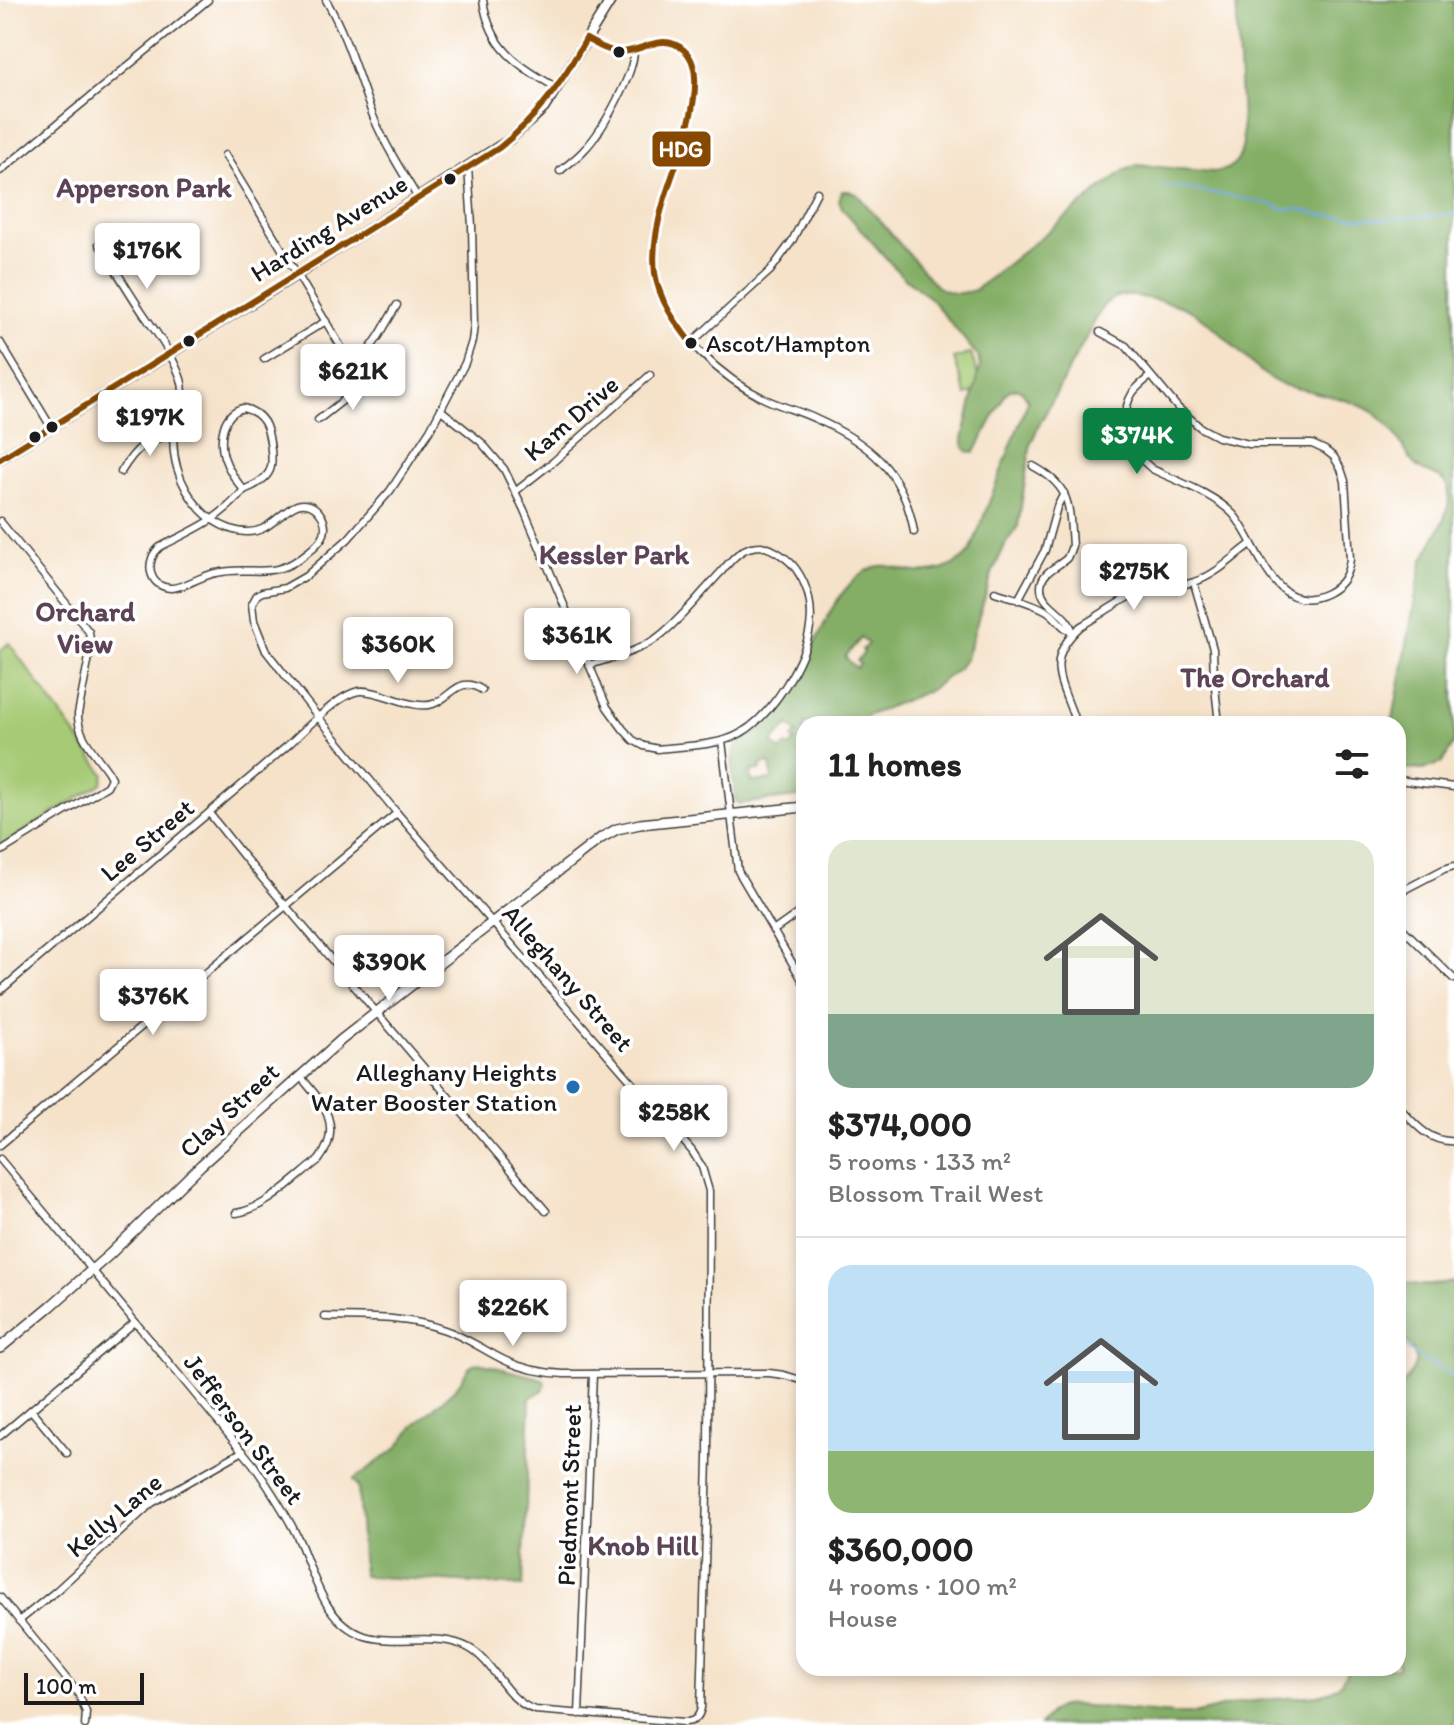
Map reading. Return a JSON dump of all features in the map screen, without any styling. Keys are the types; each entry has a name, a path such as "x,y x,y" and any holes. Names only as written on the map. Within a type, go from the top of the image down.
{"street":[{"path":"0,171 208,0"},
{"path":"326,0 342,32 374,118 393,158 418,198"},
{"path":"483,0 487,22 503,50 527,71 557,88"},
{"name":"Harding Avenue","path":"0,459 499,148 544,108 611,0"},
{"path":"586,39 619,52 654,42 673,44 688,55 696,74 692,111 656,228 653,252 657,285 664,305 691,343 742,386 835,428 874,453 901,488 914,532"},
{"path":"560,171 584,150 601,128 631,71 634,49"},
{"path":"225,155 355,370 378,390"},
{"path":"468,167 474,325 469,352 441,410 490,451 504,469 607,707 623,729 639,744 658,749 722,741 742,733 765,712 797,665 810,627 808,596 799,573 780,555 763,546 750,548 741,552 662,635 636,649 589,665"},
{"path":"691,343 770,271 792,241 817,192"},
{"path":"99,244 169,353 183,387 174,435 175,458 180,478 190,497 213,520 231,529 253,531 264,528 295,506 308,504 320,513 325,523 321,540 285,567 258,572 218,572 169,588 160,584 150,566 154,552 213,520 244,490 269,473 272,461 265,423 253,411 243,408 229,415 222,438 228,466 244,490"},
{"path":"355,370 397,305"},
{"path":"264,359 326,321"},
{"path":"1100,332 1126,346 1150,376 1201,428 1218,437 1249,444 1312,444 1334,457 1345,481 1350,559 1344,581 1326,593 1311,598 1289,594 1274,581 1234,514 1219,502 1142,461 1133,448 1126,417 1134,391 1150,376"},
{"path":"0,342 51,427"},
{"name":"Kam Drive","path":"516,491 650,375"},
{"path":"318,420 364,381"},
{"name":"Alleghany Street","path":"441,410 390,491 348,539 301,580 285,588 262,592 253,602 254,621 266,651 319,718 397,813 692,1151 702,1167 709,1191 708,1490 703,1676 701,1708 696,1719"},
{"path":"121,472 142,446 160,436 174,435"},
{"path":"1033,466 1058,482 1069,507 1072,546 1067,557 1047,573 1041,587 1044,600 1059,611 1071,625 1073,633"},
{"path":"1018,600 1045,550 1064,493"},
{"path":"0,521 89,632 91,647 78,724 83,737 108,772 110,781 107,786 0,852"},
{"path":"1073,716 1059,681 1058,663 1073,633 1141,591 1159,585 1194,583 1207,577 1251,544"},
{"path":"1194,583 1213,649 1218,716"},
{"path":"995,592 1046,611 1062,628 1073,633"},
{"name":"Lee Street","path":"0,991 332,705 360,691 431,705 465,684 482,690"},
{"path":"722,741 738,871 796,970"},
{"path":"1406,781 1454,787"},
{"name":"Clay Street","path":"0,1348 91,1271 299,1075 491,921 601,838 640,824 796,808"},
{"path":"209,813 546,1211"},
{"path":"0,1145 397,813"},
{"path":"1406,889 1454,866"},
{"path":"773,931 796,915"},
{"path":"1406,932 1454,979"},
{"path":"236,1213 247,1212 261,1205 325,1152 331,1134 326,1109 299,1075"},
{"path":"1406,1114 1430,1137 1445,1142 1454,1141"},
{"name":"Jefferson Street","path":"0,1159 243,1451 283,1509 325,1602 341,1622 366,1636 438,1640 466,1646 483,1659 517,1701 535,1710 684,1722 696,1719"},
{"path":"325,1317 424,1324 457,1334 505,1361 553,1374 769,1373 796,1379"},
{"path":"0,1436 135,1322"},
{"name":"Piedmont Street","path":"579,1714 593,1374"},
{"path":"31,1410 67,1453"},
{"name":"Kelly Lane","path":"19,1621 152,1503 243,1451"},
{"path":"0,1597 78,1693 86,1712 85,1725"}],"green space":[{"path":"1236,0 1454,0 1454,743 1442,763 1423,770 1406,769 1406,716 1393,716 1422,562 1448,507 1446,484 1415,465 1390,428 1367,409 1341,399 1279,384 1193,312 1170,303 1124,295 1103,306 1038,427 1031,443 1018,526 993,571 966,658 958,669 930,690 867,716 796,716 796,732 788,725 772,743 780,751 795,741 792,738 796,734 796,797 739,804 735,800 734,751 744,740 767,725 785,704 802,675 825,622 845,590 857,577 877,566 917,572 934,571 949,567 970,552 1028,401 1019,390 1006,393 974,453 967,451 963,439 980,367 978,356 931,299 900,274 842,208 839,201 842,191 857,194 936,286 950,292 964,293 975,290 1123,171 1137,165 1214,172 1231,167 1240,156 1243,144","holes":["861,638 868,644 862,650 864,653 857,661 860,664 856,668 845,657","770,763 772,780 752,782 751,771 761,770 760,765"]},
{"path":"971,353 982,390 966,395 954,359"},
{"path":"9,643 104,774 102,783 0,846 0,651"},
{"path":"1406,1282 1426,1286 1454,1282 1454,1725 1040,1725 1061,1706 1193,1714 1243,1702 1318,1695 1329,1692 1344,1676 1406,1676 1406,1379 1414,1368 1412,1348 1406,1342"},
{"path":"479,1363 543,1379 545,1384 543,1390 530,1398 523,1586 363,1576 358,1486 353,1480 397,1448 413,1427 456,1388 469,1368"}],"waterway":[{"path":"1159,184 1321,215 1385,219 1454,214"},
{"path":"1406,1348 1454,1376"}],"transit line":[{"name":"HDG","path":"586,39 620,52 668,42 684,50 692,63 694,101 661,210 654,255 660,292 691,343"},
{"name":"HDG","path":"0,459 499,148 548,98 586,39"}],"place":[{"name":"Ascot/Hampton","path":"691,343"},
{"name":"Alleghany Heights Water Booster Station","path":"573,1087"}],"district":[{"name":"Apperson Park","path":"144,187"},
{"name":"Kessler Park","path":"614,554"},
{"name":"Orchard View","path":"85,627"},
{"name":"The Orchard","path":"1255,677"},
{"name":"Knob Hill","path":"643,1545"}]}
